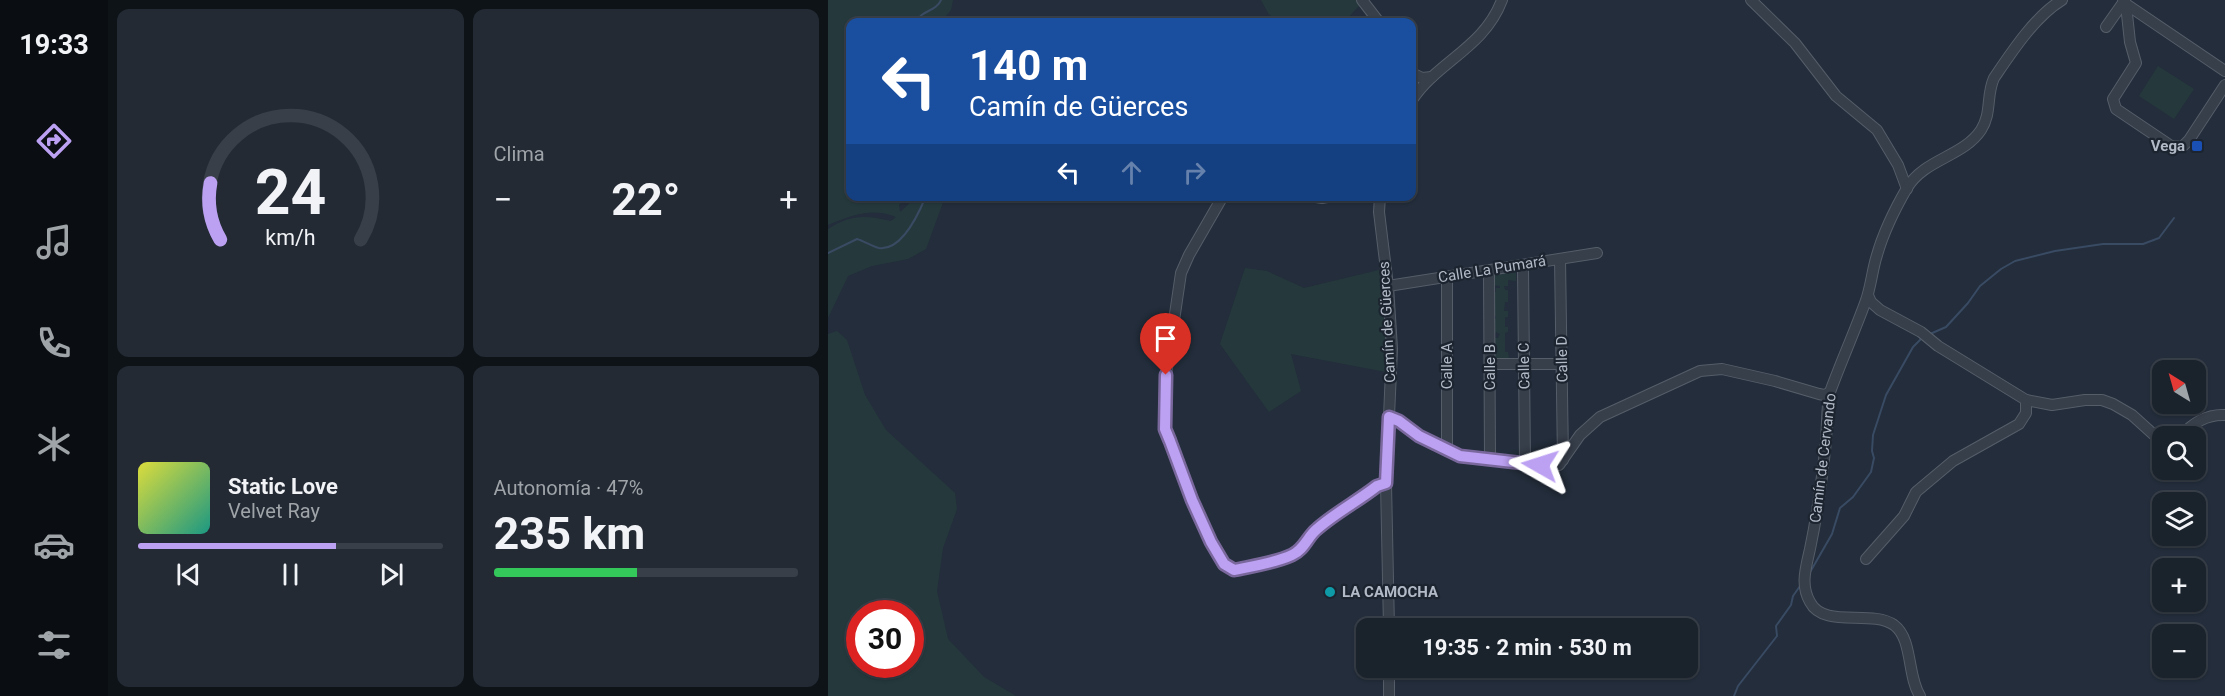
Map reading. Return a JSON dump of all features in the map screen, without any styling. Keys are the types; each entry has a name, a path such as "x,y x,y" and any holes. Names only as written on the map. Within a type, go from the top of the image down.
{"street":[{"path":"1362,0 1376,18"},
{"path":"1416,94 1420,87 1461,54 1491,24 1502,0"},
{"path":"1751,0 1795,43 1836,96 1877,130 1898,165 1906,189 1920,174 1974,139 1988,118 1990,85 1994,78 2030,30 2055,4 2062,0"},
{"path":"1766,0 1767,15"},
{"path":"2106,27 2122,2"},
{"path":"2122,2 2225,71"},
{"path":"2122,2 2136,63 2113,99 2116,109 2171,146 2182,147 2225,85"},
{"path":"1416,75 1422,78 1432,77"},
{"name":"Camín de Cervando","path":"1906,189 1877,253 1868,295 1829,393 1820,502 1804,581 1810,603 1824,614 1840,618 1881,619 1898,628 1902,633 1910,659 1912,680 1920,696"},
{"path":"1220,201 1181,273 1166,375 1165,429 1192,500 1224,564 1234,570 1292,555 1301,550 1308,543 1310,535 1324,523 1377,486 1386,483"},
{"name":"Camín de Güerces","path":"1380,201 1392,349 1386,483 1389,618"},
{"name":"Calle La Pumará","path":"1388,286 1597,253"},
{"name":"Calle D","path":"1560,259 1563,460"},
{"name":"Calle C","path":"1523,268 1526,463"},
{"name":"Calle B","path":"1489,274 1490,459"},
{"name":"Calle A","path":"1447,281 1448,451"},
{"path":"1868,295 1881,310 1921,332 1930,340 2026,400 2052,405 2102,400 2132,415 2152,433"},
{"path":"1490,364 1562,364"},
{"path":"1389,417 1399,421 1419,436 1460,456 1554,466 1559,465 1580,435 1600,417 1700,371 1722,369 1819,394 1829,393"},
{"path":"1866,560 1904,516 1916,492 1953,461 2019,424 2026,413 2026,400"},
{"path":"2191,426 2206,417 2225,415"},
{"path":"1389,678 1389,696"}],"green space":[{"path":"828,0 953,0 951,10 944,18 846,18 846,201 902,201 899,205 900,212 911,201 944,201 926,249 908,259 872,266 848,276 828,318 828,229 851,218 866,217 891,221 896,217 870,212 854,215 828,225"},
{"path":"1261,0 1356,0 1359,6 1348,18 1273,18"},
{"path":"2158,66 2194,89 2174,119 2139,96"},
{"path":"1516,267 1516,281 1508,280 1508,286 1504,286 1505,290 1508,290 1508,302 1505,302 1504,311 1508,311 1508,317 1505,317 1505,327 1508,327 1508,332 1505,333 1505,352 1508,352 1509,358 1518,358 1518,360 1493,360 1496,346 1493,346 1493,338 1498,338 1500,334 1496,332 1493,334 1492,319 1496,319 1496,316 1492,316 1492,292 1496,292 1496,288 1500,286 1492,285 1492,271"},
{"path":"1245,268 1267,271 1304,288 1379,270 1385,321 1386,372 1291,354 1301,391 1269,412 1220,344"},
{"path":"837,331 847,340 865,395 886,430 955,493 957,509 943,548 937,591 948,639 984,677 1016,696 828,696 828,334"}],"waterway":[{"path":"918,18 936,7 941,0"},
{"path":"828,253 857,239 879,248 895,244 908,230 924,201"},
{"path":"1930,334 1946,327 1980,286 2015,261 2055,251 2103,244 2143,244 2159,238 2174,218"},
{"path":"1809,574 1832,534 1840,508 1853,497 1871,472 1874,458 1873,435 1886,395 1913,347 1922,338"},
{"path":"1734,696 1738,686 1777,636 1776,626 1791,605 1793,596 1800,586"}],"place":[{"name":"Vega","path":"2197,146"},
{"name":"LA CAMOCHA","path":"1330,592"}],"route":[{"path":"1166,375 1165,429 1211,542 1224,564 1234,570 1292,555 1301,550 1308,543 1310,535 1324,523 1377,486 1386,483 1389,417 1399,421 1419,436 1460,456 1540,465"}]}
